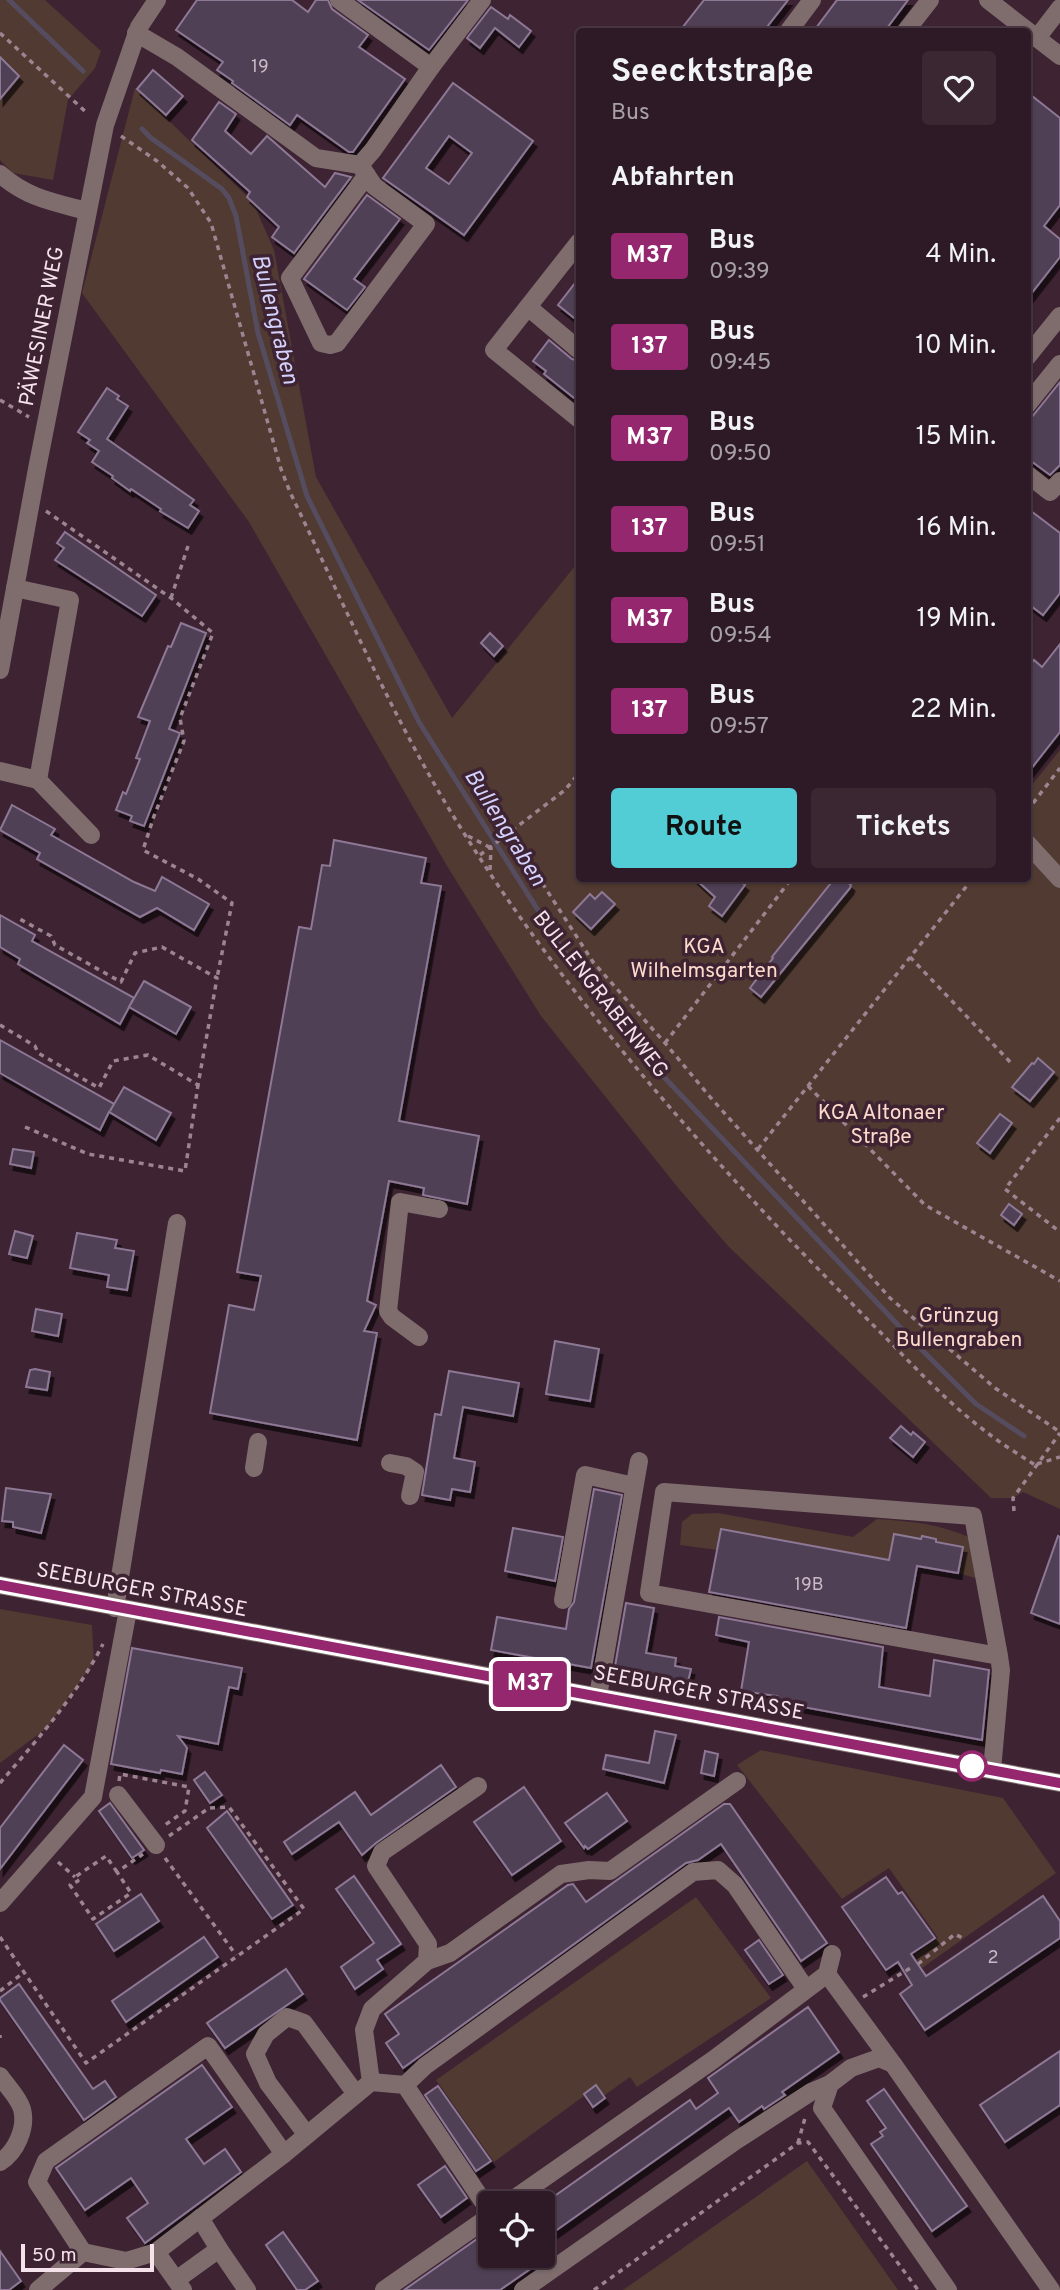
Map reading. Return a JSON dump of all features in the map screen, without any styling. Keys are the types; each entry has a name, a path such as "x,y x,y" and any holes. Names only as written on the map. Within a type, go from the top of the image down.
{"street":[{"name":"PÄWESINER WEG","path":"0,670 105,125 136,33 157,0"},
{"path":"339,0 431,67"},
{"path":"136,33 177,57 316,158 363,170 374,186 426,224 337,343 330,345 321,343 290,278 363,170 373,150 482,0"},
{"path":"791,28 812,0"},
{"path":"908,28 930,0"},
{"path":"988,0 1024,28"},
{"path":"1037,38 1060,8"},
{"path":"1031,33 1060,56"},
{"path":"0,174 21,191 87,211"},
{"path":"576,246 494,350 576,417"},
{"path":"528,307 576,347"},
{"path":"1031,353 1060,316"},
{"path":"1031,400 1060,364"},
{"path":"1031,477 1050,492 1060,481"},
{"path":"15,588 70,600 38,780"},
{"path":"0,771 38,780 91,835"},
{"path":"1031,847 1060,879"},
{"path":"419,1337 388,1311 400,1202 439,1209"},
{"path":"0,1903 93,1797 177,1223"},
{"path":"254,1468 258,1442"},
{"path":"598,1696 639,1461"},
{"path":"390,1463 405,1466 415,1472 410,1496"},
{"path":"563,1600 585,1475 634,1486"},
{"path":"992,1770 1001,1670 999,1656 973,1516 664,1492 649,1593 999,1656"},
{"name":"SEEBURGER STRASSE","path":"0,1585 1060,1783"},
{"path":"371,2082 364,2029 372,2009 427,1961 450,1953 561,1874 589,1870 610,1871 737,1781"},
{"path":"427,1961 428,1944 376,1866 382,1852 478,1786"},
{"path":"118,1795 156,1845"},
{"path":"284,2154 208,2046 46,2161 37,2182 83,2252 126,2261 156,2252 284,2154 371,2082 405,2085 425,2066 693,1872 718,1870 736,1885 806,1989"},
{"path":"525,2191 713,2060 827,1974 832,1954"},
{"path":"827,1974 894,2064 1051,2290"},
{"path":"307,2135 268,2083 255,2054 266,2034 287,2017 304,2023 356,2094"},
{"path":"523,2290 737,2140 811,2092 830,2084 851,2068 878,2058 894,2064"},
{"path":"0,2076 22,2108 22,2133 8,2157 0,2162"},
{"path":"830,2084 822,2108 948,2290"},
{"path":"405,2085 478,2196"},
{"path":"200,2218 247,2290"},
{"path":"384,2290 478,2223"},
{"path":"156,2252 179,2285 219,2249"},
{"path":"38,2290 83,2252"}],"path":[{"path":"0,33 87,113"},
{"name":"BULLENGRABENWEG","path":"118,134 157,161 188,188 211,223 281,469 290,492 446,804 520,917 578,995 643,1075 729,1174 820,1272 918,1371 990,1435 1035,1465"},
{"path":"0,400 29,417"},
{"path":"25,1127 88,1154 185,1171 232,903 198,879 143,850 184,741 180,718 213,633 171,598 46,511"},
{"path":"171,598 188,545"},
{"path":"1031,806 1060,768"},
{"path":"480,855 565,790 576,777"},
{"path":"510,833 593,962 890,1298 995,1388 1060,1432 1013,1498 1014,1511"},
{"path":"467,835 491,848"},
{"path":"490,871 491,848"},
{"path":"665,1043 789,882"},
{"path":"758,1149 970,882"},
{"path":"16,917 51,936 55,945 121,982 135,953 162,947 217,978"},
{"path":"910,957 1013,1065"},
{"path":"0,1025 35,1046 38,1053 99,1088 113,1062 148,1055 198,1085"},
{"path":"808,1086 925,1205 1060,1281"},
{"path":"1060,1118 1005,1189 1060,1232"},
{"path":"1035,1465 1060,1457"},
{"path":"0,1783 48,1727 106,1639"},
{"path":"118,1795 120,1774 190,1787 185,1811 160,1828 140,1824"},
{"path":"0,1937 86,2063 304,1909 229,1807 209,1808 117,1872"},
{"path":"156,1845 236,1955"},
{"path":"46,1851 78,1881 70,1885 93,1919 131,1893 106,1856 75,1877"},
{"path":"918,1964 954,1934 964,1939"},
{"path":"861,1998 912,1967"},
{"path":"0,1991 24,1973"},
{"path":"594,2290 798,2143 808,2142 918,2290"}],"green space":[{"path":"0,0 45,0 101,51 95,68 68,100 53,180 13,173 0,160"},
{"path":"135,88 253,202 274,250 316,477 452,718 576,565 576,882 1031,882 1031,786 1060,750 1060,1509 1023,1492 1013,1498 991,1498 728,1246 679,1189 541,1016 447,866 249,522 82,293"},
{"path":"718,1513 853,1537 877,1519 925,1524 971,1538 979,1566 975,1578 958,1573 963,1547 936,1542 936,1538 922,1536 921,1539 894,1534 889,1560 721,1529 717,1550 680,1545 682,1522 692,1514"},
{"path":"0,1609 92,1625 94,1662 48,1727 0,1763"},
{"path":"761,1750 1003,1798 1056,1873 922,1968 914,1955 938,1938 889,1868 842,1899 737,1765"},
{"path":"696,1897 771,1998 637,2087 630,2077 591,2105 584,2096 494,2162 436,2080"},
{"path":"807,2161 898,2290 623,2290"}],"building":[{"path":"197,0 292,0 308,12 316,0 328,0 332,9 368,35 359,47 405,79 353,152 349,152 297,115 290,125 217,70 223,62 176,30"},
{"path":"358,0 468,0 429,50"},
{"path":"704,0 788,0 766,28 682,28"},
{"path":"837,0 908,0 887,28 816,28"},
{"path":"491,7 508,19 510,15 531,31 519,47 495,28 480,48 467,38"},
{"path":"0,57 19,76 0,99"},
{"path":"153,70 183,96 166,115 137,89"},
{"path":"453,83 533,141 464,235 383,178","holes":["449,136 472,153 449,184 426,168"]},
{"path":"1031,95 1060,118 1060,205 1044,226 1060,239 1060,257 1031,294"},
{"path":"219,102 236,114 225,131 251,154 267,136 325,187 335,173 351,177 294,253 272,237 279,227 247,197 250,192 192,140"},
{"path":"367,195 400,219 354,279 365,287 347,310 304,279"},
{"path":"576,282 576,320 558,305"},
{"path":"549,340 576,360 576,400 544,374 546,371 533,361"},
{"path":"1060,382 1060,465 1050,475 1031,461 1031,418"},
{"path":"107,388 128,406 107,439 194,500 190,505 199,511 188,528 131,489 130,491 92,462 99,451 87,443 90,440 78,432"},
{"path":"1031,511 1060,533 1060,593 1043,615 1031,606"},
{"path":"65,532 156,595 142,616 55,560 64,548 57,543"},
{"path":"181,623 206,633 169,729 180,733 144,826 130,821 132,816 116,810 123,792 126,794 140,759 136,758 150,721 138,717 168,646 171,647"},
{"path":"490,633 503,646 494,656 481,643"},
{"path":"1060,644 1060,732 1031,769 1031,663 1034,660 1042,667"},
{"path":"12,805 55,829 51,835 134,882 155,891 162,877 209,904 194,930 157,908 140,917 37,859 40,853 0,830"},
{"path":"334,840 426,858 421,883 441,886 399,1121 479,1136 467,1204 423,1195 424,1188 389,1181 367,1301 376,1305 364,1331 377,1333 357,1440 210,1413 229,1305 254,1310 261,1276 237,1272 299,927 311,929 322,865 330,866"},
{"path":"698,882 742,882 745,885 722,916 709,906 715,897"},
{"path":"832,882 847,882 851,885 761,997 750,988"},
{"path":"602,892 615,904 591,929 573,912 590,894 595,899"},
{"path":"0,915 35,935 32,941 134,998 120,1024 18,964 20,959 0,947"},
{"path":"144,981 191,1007 176,1034 129,1007"},
{"path":"0,1040 114,1104 110,1111 124,1087 171,1113 156,1140 109,1112 100,1130 0,1073"},
{"path":"1038,1058 1054,1072 1030,1101 1012,1087"},
{"path":"1000,1114 1012,1123 990,1153 977,1143"},
{"path":"13,1149 34,1152 31,1168 10,1164"},
{"path":"1009,1204 1022,1214 1014,1225 1001,1215"},
{"path":"15,1231 33,1236 27,1258 9,1254"},
{"path":"77,1233 117,1240 115,1248 134,1251 127,1290 107,1287 109,1275 70,1268"},
{"path":"36,1309 62,1314 58,1336 32,1331"},
{"path":"555,1341 599,1349 590,1401 546,1394"},
{"path":"30,1370 50,1372 47,1390 26,1387"},
{"path":"449,1371 519,1383 513,1416 463,1407 454,1458 475,1462 470,1492 452,1489 450,1500 422,1495 435,1414 441,1415"},
{"path":"901,1426 925,1442 913,1457 890,1438"},
{"path":"6,1488 51,1494 41,1533 13,1527 13,1522 2,1521"},
{"path":"594,1489 622,1495 591,1668 491,1650 497,1617 566,1629 569,1609 574,1602"},
{"path":"513,1528 563,1537 555,1581 505,1571"},
{"path":"721,1529 889,1560 894,1534 921,1539 922,1536 936,1539 936,1542 963,1547 958,1573 917,1566 906,1628 709,1592"},
{"path":"1058,1536 1060,1537 1060,1624 1031,1613"},
{"path":"626,1603 654,1608 646,1653 676,1658 675,1666 691,1669 687,1686 614,1672"},
{"path":"719,1617 883,1647 879,1687 930,1696 934,1660 989,1670 982,1740 776,1702 777,1696 741,1691 749,1642 716,1635"},
{"path":"132,1648 242,1668 238,1689 229,1687 218,1744 178,1736 187,1748 182,1774 111,1764"},
{"path":"655,1731 676,1735 664,1783 603,1769 606,1755 649,1763"},
{"path":"64,1745 83,1760 0,1869 0,1828"},
{"path":"705,1751 718,1754 714,1776 701,1773"},
{"path":"441,1765 456,1787 362,1855 339,1822 292,1854 284,1842 355,1792 371,1815"},
{"path":"205,1772 222,1795 210,1803 194,1780"},
{"path":"524,1787 561,1841 512,1875 474,1822"},
{"path":"607,1793 627,1821 588,1849 585,1846 584,1848 565,1823"},
{"path":"110,1803 144,1850 132,1858 99,1811"},
{"path":"724,1804 730,1804 827,1943 801,1961 721,1844 698,1860 686,1863 403,2068 386,2043 399,2034 385,2014 568,1885 573,1884 586,1902"},
{"path":"227,1811 293,1905 272,1919 207,1828"},
{"path":"354,1876 401,1944 377,1960 383,1969 355,1989 341,1967 374,1943 336,1889"},
{"path":"886,1877 898,1894 902,1892 935,1938 911,1954 926,1976 1043,1896 1060,1921 1060,1938 925,2030 900,1994 912,1985 898,1962 886,1970 842,1907"},
{"path":"141,1894 159,1921 114,1951 96,1924"},
{"path":"204,1937 218,1957 126,2022 112,2001"},
{"path":"759,1940 783,1975 769,1984 745,1950"},
{"path":"286,1969 303,1994 225,2048 207,2023"},
{"path":"19,1984 93,2089 105,2081 116,2097 84,2120 0,2000"},
{"path":"808,2007 839,2052 782,2092 785,2095 764,2109 762,2106 739,2122 729,2108 555,2231 555,2196 690,2100 696,2109 718,2093 708,2078"},
{"path":"1060,2051 1060,2105 1005,2142 980,2105"},
{"path":"202,2065 232,2107 186,2139 204,2164 225,2149 241,2172 145,2243 127,2218 148,2203 131,2178 85,2210 56,2168"},
{"path":"596,2085 605,2098 593,2107 584,2094"},
{"path":"438,2086 491,2161 476,2171 425,2095"},
{"path":"884,2089 967,2206 932,2231 871,2144 883,2136 880,2132 886,2128 867,2101"},
{"path":"445,2166 467,2198 441,2217 418,2185"},
{"path":"283,2232 318,2281 305,2290 297,2290 266,2245"},
{"path":"478,2238 478,2268 532,2268 500,2290 404,2290"},
{"path":"0,2251 21,2281 9,2290 0,2290"}],"waterway":[{"name":"Bullengraben","path":"9,0 83,71"},
{"name":"Bullengraben","path":"142,129 222,189 229,198 236,216 258,333 307,496 419,722 560,945 610,1014 664,1077 917,1345 976,1404 1024,1436"}],"bus line":[{"name":"M37","path":"0,1585 1060,1783"}],"park label":[{"name":"KGA Wilhelmsgarten","path":"704,958"},
{"name":"KGA Altonaer Straße","path":"881,1124"},
{"name":"Grünzug Bullengraben","path":"959,1327"}]}
